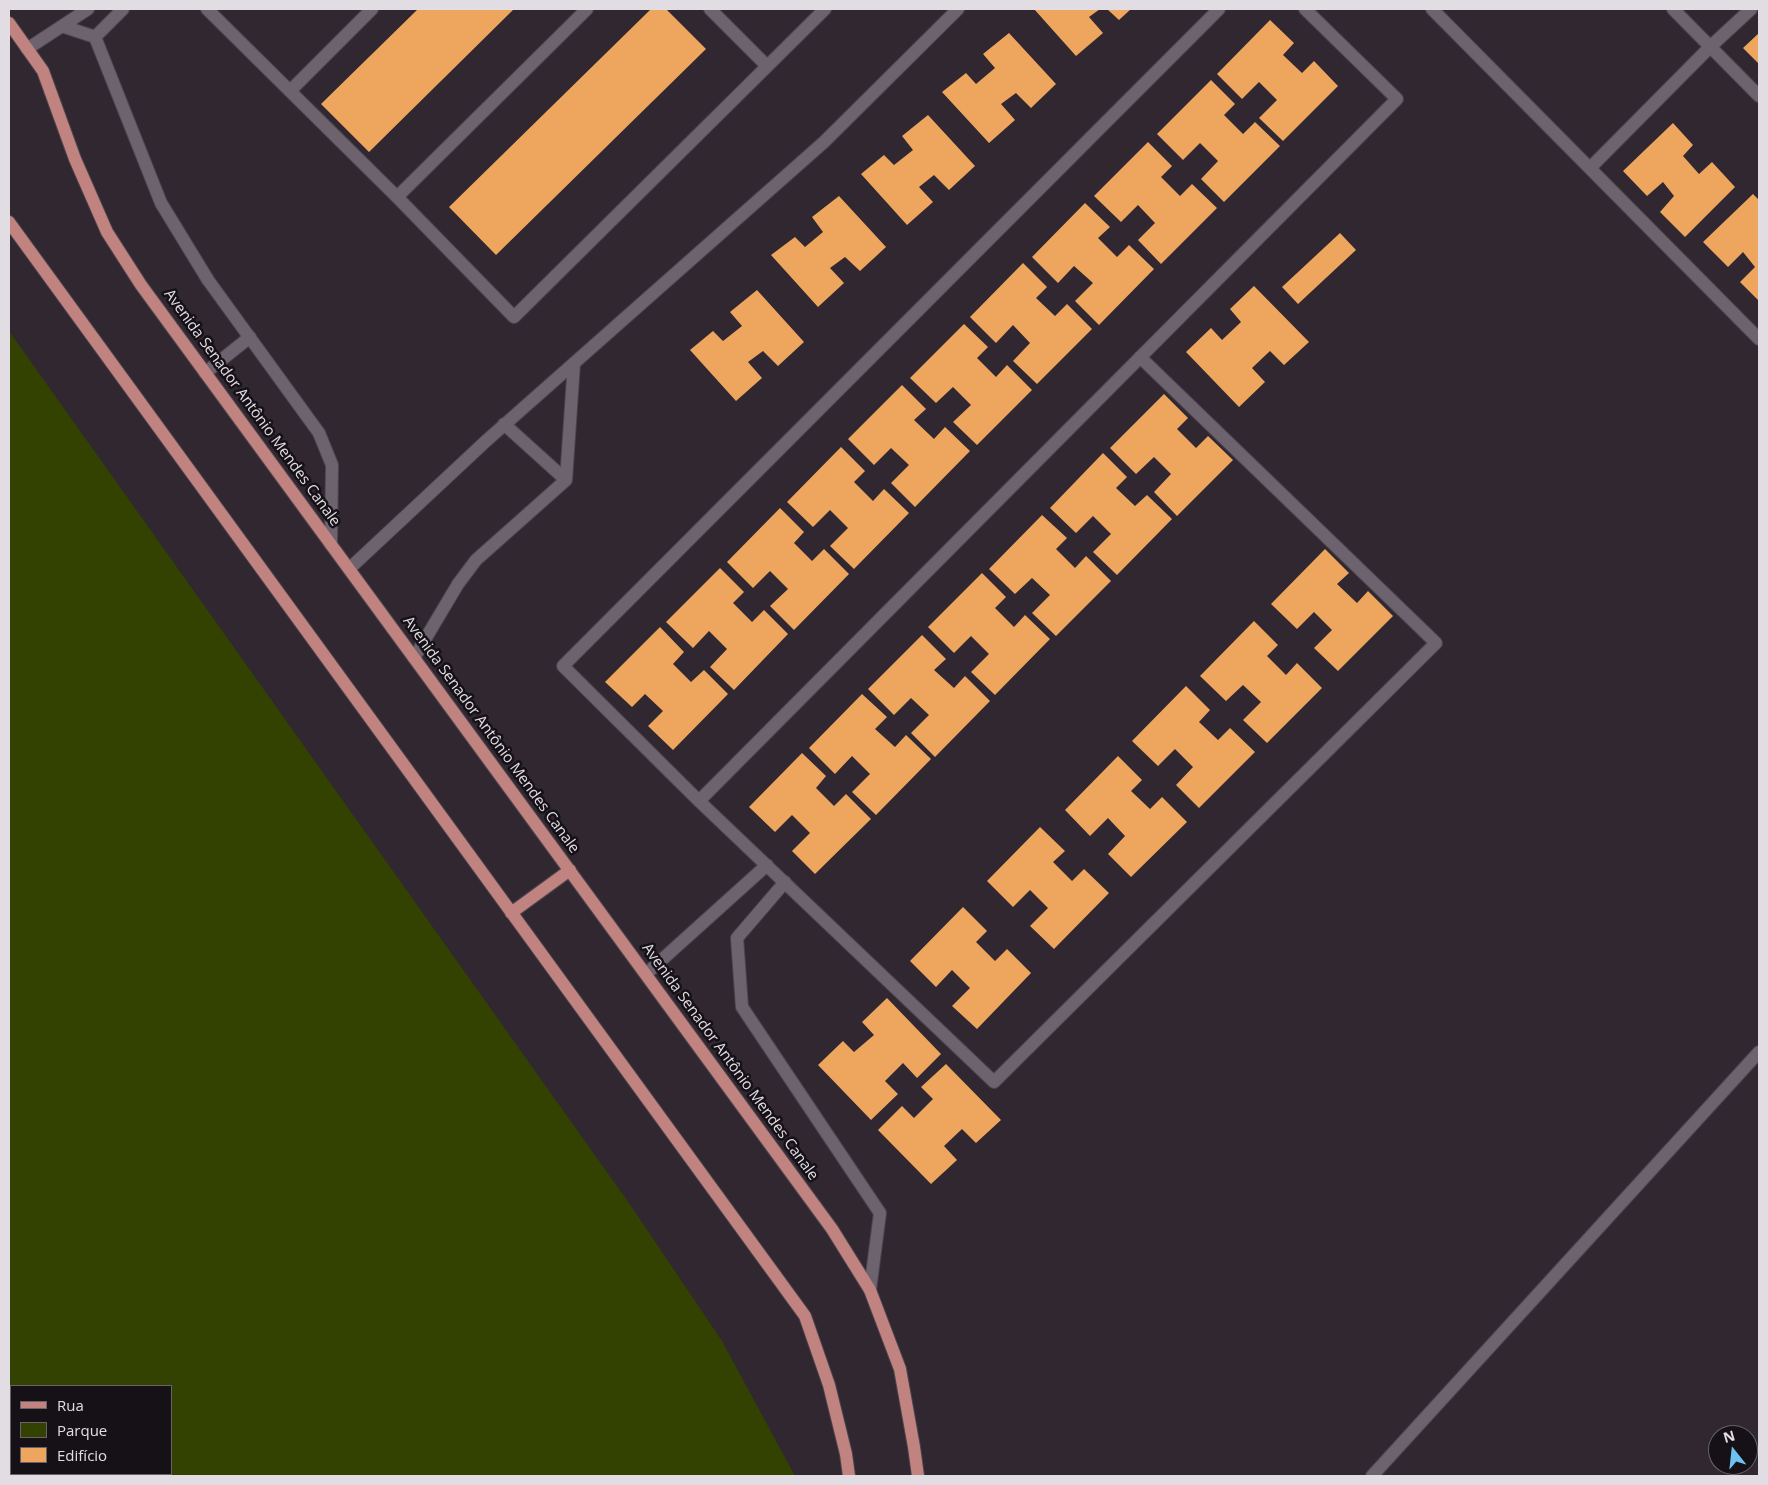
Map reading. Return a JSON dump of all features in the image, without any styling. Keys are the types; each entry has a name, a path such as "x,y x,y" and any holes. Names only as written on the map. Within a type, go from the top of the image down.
{"main road":[{"name":"Avenida Senador Antônio Mendes Canale","path":"9,23 43,71 74,159 107,232 142,285 832,1229 870,1290 900,1369 918,1476"},
{"path":"9,222 805,1316 829,1385 846,1454 849,1476"},
{"path":"511,913 570,870"}],"street":[{"path":"27,49 88,9"},
{"path":"95,37 123,9"},
{"path":"207,9 514,316 825,9"},
{"path":"290,91 372,9"},
{"path":"397,197 587,9"},
{"path":"710,9 767,66"},
{"path":"349,569 504,424 824,142 958,9"},
{"path":"1140,357 1436,643 994,1082 699,801 563,666 1219,9"},
{"path":"699,801 1397,99 1305,9"},
{"path":"1432,9 1759,339"},
{"path":"1673,9 1759,96"},
{"path":"1590,168 1710,46 1751,9"},
{"path":"62,26 95,37 161,203 208,280 319,433 332,465 331,545"},
{"path":"205,373 250,337"},
{"path":"414,658 458,584 476,560 566,480 574,363"},
{"path":"504,424 566,480"},
{"path":"646,974 766,865"},
{"path":"785,882 737,938 742,1006 880,1213 870,1290"},
{"path":"1372,1476 1759,1052"}],"green space":[{"path":"9,331 631,1206 722,1341 795,1476 9,1476"}],"building":[{"path":"418,9 514,9 369,152 321,104"},
{"path":"651,9 666,9 706,49 496,255 449,207"},
{"path":"1034,9 1100,9 1089,17 1103,33 1076,56"},
{"path":"1107,9 1131,9 1119,20"},
{"path":"1270,20 1294,43 1283,55 1302,73 1314,61 1338,86 1283,141 1259,118 1277,100 1259,82 1242,99 1217,74"},
{"path":"1009,33 1056,84 1031,108 1016,93 1001,104 1015,120 989,143 942,92 966,73 976,84 995,68 983,54"},
{"path":"1759,33 1759,64 1743,48"},
{"path":"1211,80 1235,104 1224,115 1243,134 1255,122 1280,146 1224,202 1201,179 1218,161 1200,143 1183,160 1157,134"},
{"path":"928,115 975,166 949,190 934,175 919,187 933,202 907,225 861,174 884,155 894,165 913,150 902,136"},
{"path":"1673,123 1693,145 1683,156 1699,174 1712,162 1735,187 1685,237 1660,212 1674,196 1663,182 1647,196 1623,171"},
{"path":"1148,142 1172,166 1161,177 1180,196 1192,184 1217,208 1161,264 1138,240 1155,223 1138,205 1121,222 1094,196"},
{"path":"1753,194 1759,200 1759,301 1740,282 1755,267 1743,252 1728,267 1703,242"},
{"path":"839,196 886,247 860,271 845,257 830,268 844,283 818,307 771,255 795,237 805,247 823,232 812,217"},
{"path":"1085,203 1110,227 1098,238 1117,257 1129,245 1154,269 1099,325 1075,301 1093,283 1074,266 1058,283 1032,257"},
{"path":"1340,233 1356,250 1298,304 1282,287"},
{"path":"1023,263 1047,287 1036,298 1055,316 1067,304 1092,329 1037,384 1013,361 1030,343 1013,325 996,343 970,317"},
{"path":"1254,286 1309,342 1284,365 1270,351 1252,368 1265,382 1239,407 1186,352 1211,328 1222,340 1241,322 1230,309"},
{"path":"757,290 804,342 778,366 763,351 748,362 762,378 736,401 690,350 713,331 723,341 742,326 730,312"},
{"path":"964,324 988,347 977,358 996,377 1007,365 1032,390 977,445 953,422 971,405 953,387 936,403 910,378"},
{"path":"902,385 926,409 914,420 934,439 945,427 970,451 915,507 891,483 909,465 891,448 874,465 848,439"},
{"path":"1164,394 1188,418 1177,429 1196,448 1208,436 1233,460 1177,516 1154,492 1171,474 1154,457 1136,474 1110,448"},
{"path":"841,447 865,471 854,482 873,501 884,489 909,513 854,569 830,546 848,528 830,510 813,527 787,502"},
{"path":"1103,453 1127,477 1116,488 1135,506 1147,495 1172,519 1117,575 1093,552 1111,534 1093,516 1076,533 1050,508"},
{"path":"780,508 804,532 794,543 812,561 824,549 849,574 794,630 770,606 788,589 770,571 753,588 727,562"},
{"path":"1042,515 1067,538 1056,549 1075,568 1086,556 1111,581 1056,636 1032,613 1050,595 1032,578 1015,594 989,569"},
{"path":"1325,549 1349,573 1337,584 1357,603 1368,591 1393,616 1338,671 1314,648 1332,630 1314,612 1297,629 1271,604"},
{"path":"720,568 744,592 733,603 752,622 764,610 788,634 734,690 710,667 727,649 709,631 693,648 666,622"},
{"path":"982,573 1006,597 995,608 1014,627 1025,615 1050,639 995,695 971,672 989,654 971,636 954,653 928,627"},
{"path":"1254,621 1278,645 1267,656 1286,675 1297,663 1322,688 1267,743 1243,720 1261,702 1243,685 1226,701 1200,676"},
{"path":"660,627 684,652 673,664 691,682 704,670 728,694 673,750 648,726 663,711 645,694 632,707 605,682"},
{"path":"922,635 946,659 934,670 954,688 965,676 990,701 935,757 911,733 929,715 911,698 894,715 868,689"},
{"path":"1186,686 1210,710 1199,722 1218,740 1230,728 1255,752 1199,808 1176,785 1193,767 1175,749 1158,766 1132,741"},
{"path":"862,694 887,717 875,729 895,747 906,735 931,759 876,815 852,792 870,774 852,756 835,774 809,748"},
{"path":"802,753 826,776 816,788 834,806 846,794 871,819 815,874 792,851 810,833 792,815 775,832 749,807"},
{"path":"1118,756 1142,780 1131,791 1150,809 1162,797 1187,822 1131,877 1108,854 1125,836 1108,818 1090,836 1065,810"},
{"path":"1040,827 1065,851 1053,862 1072,881 1084,869 1109,893 1054,949 1030,926 1048,908 1030,890 1013,907 987,881"},
{"path":"963,907 987,931 976,942 995,961 1007,949 1031,973 977,1029 952,1006 970,988 952,970 936,987 910,961"},
{"path":"887,998 941,1054 917,1078 903,1063 885,1081 898,1094 871,1120 818,1065 843,1041 854,1052 874,1035 862,1022"},
{"path":"946,1064 1001,1120 976,1143 962,1129 944,1146 957,1160 931,1184 878,1130 902,1106 914,1118 933,1099 921,1087"}]}
